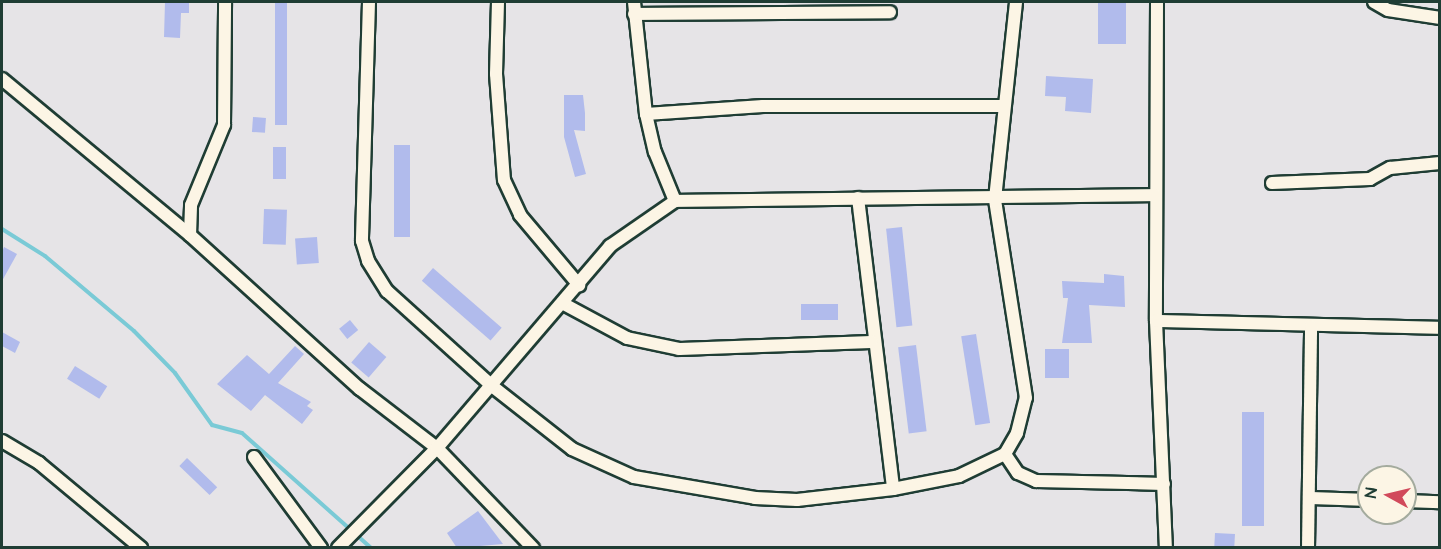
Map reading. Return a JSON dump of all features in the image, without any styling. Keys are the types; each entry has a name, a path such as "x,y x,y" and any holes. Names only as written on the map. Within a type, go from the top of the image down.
{"street":[{"path":"190,235 191,205 224,125 225,2"},
{"path":"369,2 362,230 368,261 387,291 492,386 572,449 634,477 755,498 797,500 893,489 959,476 1005,454 1023,417 1026,381 995,199 1002,106 1016,2"},
{"path":"498,2 496,74 504,180 520,215 579,285"},
{"path":"1156,2 1156,321 1166,548"},
{"path":"1374,2 1388,10 1440,18"},
{"path":"675,201 655,152 646,114 634,8 890,12"},
{"path":"2,79 190,235 360,389 437,448 533,548"},
{"path":"646,114 763,106 1002,106"},
{"path":"1272,183 1370,179 1390,168 1440,163"},
{"path":"341,544 437,448 562,303 629,230 675,201 858,198 995,199 1156,195"},
{"path":"858,198 872,342 893,489"},
{"path":"562,303 627,338 679,350 872,342"},
{"path":"1156,321 1440,328"},
{"path":"1308,548 1311,498 1311,326"},
{"path":"2,441 39,464 141,548"},
{"path":"1005,454 1018,473 1036,482 1164,484"},
{"path":"254,457 321,548"},
{"path":"1311,498 1357,500"},
{"path":"1417,501 1440,502"}],"building":[{"path":"165,2 189,2 189,13 181,13 180,38 164,37"},
{"path":"275,2 287,2 287,125 275,125"},
{"path":"1098,2 1126,2 1126,44 1098,44"},
{"path":"1046,76 1093,79 1091,113 1065,111 1066,97 1045,96"},
{"path":"564,95 583,95 585,131 574,130 586,174 575,177 564,137"},
{"path":"253,117 266,118 265,133 252,132"},
{"path":"394,145 410,145 410,237 394,237"},
{"path":"273,147 286,147 286,179 273,179"},
{"path":"264,209 287,210 286,245 263,244"},
{"path":"902,227 912,325 896,327 886,229"},
{"path":"317,237 319,263 297,264 295,239"},
{"path":"4,247 17,254 2,281 2,252"},
{"path":"433,268 502,328 491,341 422,281"},
{"path":"1104,274 1124,276 1125,307 1089,305 1092,343 1062,343 1068,298 1063,298 1062,281 1104,283"},
{"path":"801,304 838,304 838,320 801,320"},
{"path":"350,320 358,330 347,339 339,329"},
{"path":"2,332 20,342 15,353 2,346"},
{"path":"976,334 990,423 975,425 961,336"},
{"path":"369,342 386,357 369,377 351,362"},
{"path":"916,345 927,431 909,434 898,347"},
{"path":"295,346 304,354 278,383 311,402 307,406 313,410 302,424 265,395 251,411 217,384 247,355 269,374"},
{"path":"1045,349 1069,349 1069,378 1045,378"},
{"path":"75,366 107,386 99,399 67,379"},
{"path":"1242,412 1264,412 1264,526 1242,526"},
{"path":"187,458 217,487 210,495 179,466"},
{"path":"478,511 503,544 457,548 447,533"},
{"path":"1215,533 1235,534 1234,548 1214,548"}],"waterway":[{"path":"2,229 45,256 134,331 175,373 212,425 242,433 371,548"}]}
